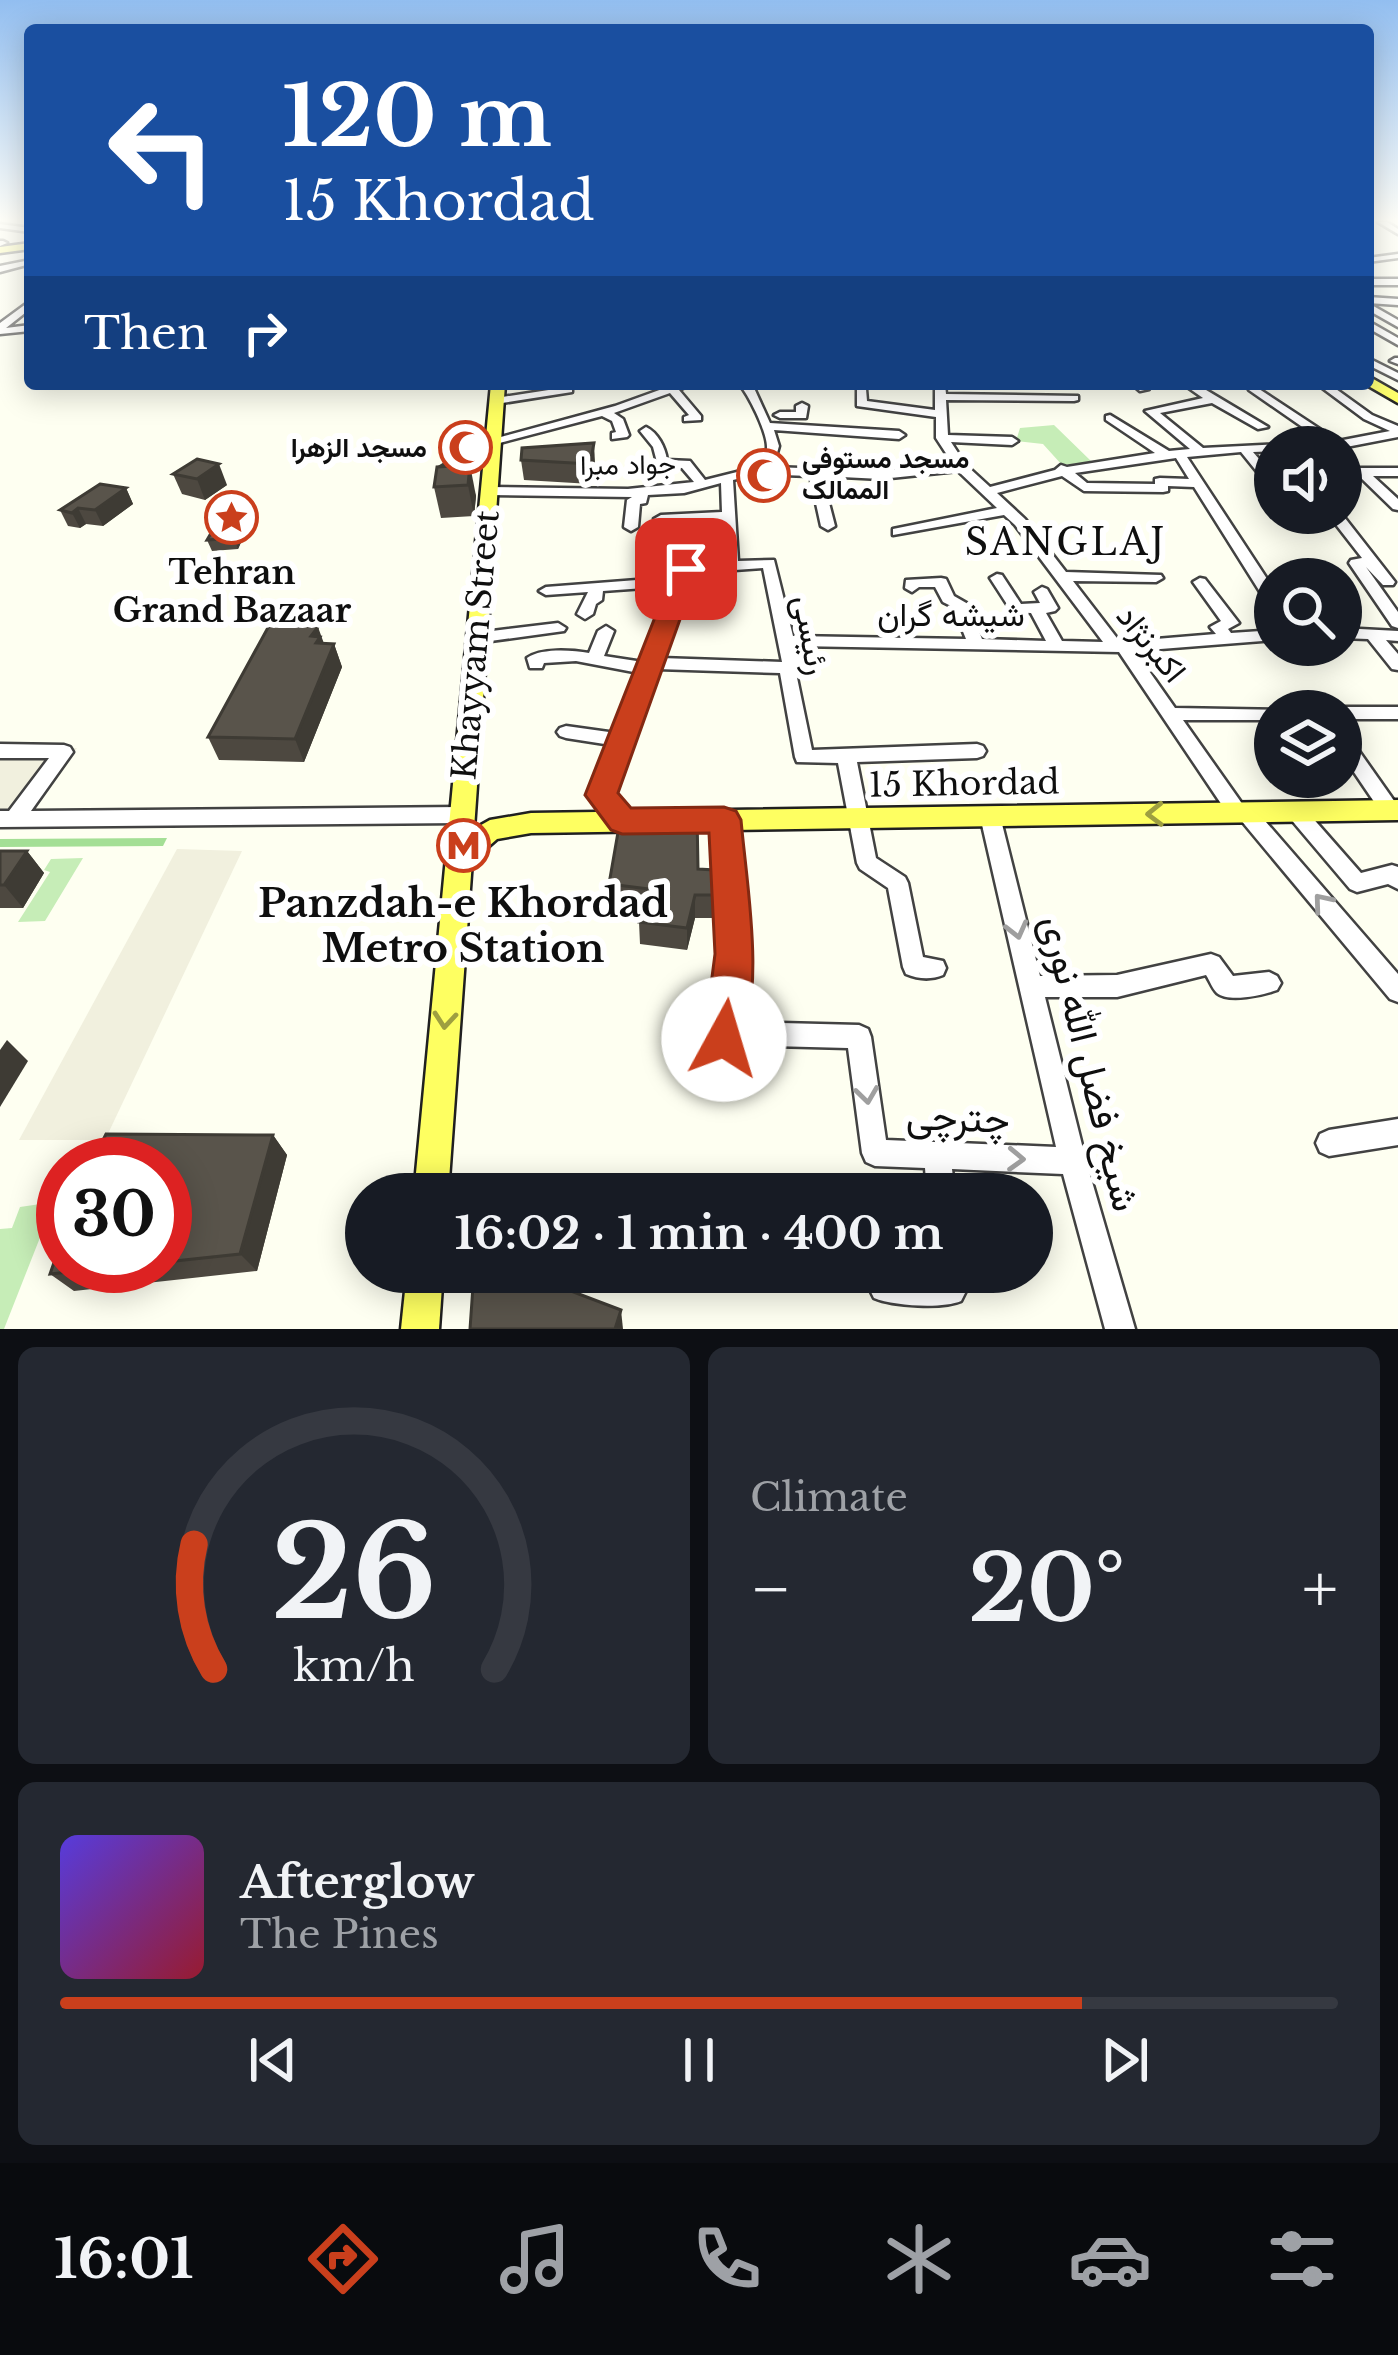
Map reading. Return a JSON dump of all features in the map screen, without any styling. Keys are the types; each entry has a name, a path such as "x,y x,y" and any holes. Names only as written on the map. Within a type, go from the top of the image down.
{"main road":[{"name":"Khayyam Street","path":"433,1173 497,393"},
{"name":"15 Khordad","path":"458,856 490,830 531,823 1394,810"},
{"path":"420,1329 423,1293"}],"street":[{"path":"0,329 24,309"},
{"path":"1374,330 1396,353"},
{"path":"497,393 550,390"},
{"path":"632,390 644,400"},
{"path":"492,441 672,390"},
{"path":"682,390 698,418 688,419"},
{"path":"750,390 775,444 766,470"},
{"path":"861,390 861,404 940,413"},
{"path":"939,390 942,439 1012,441"},
{"path":"976,390 1074,398"},
{"path":"1198,390 1259,426"},
{"path":"1256,390 1308,426"},
{"path":"1330,390 1354,409 1398,431"},
{"path":"1198,450 1150,411 1213,399"},
{"path":"765,420 802,411"},
{"path":"604,412 617,419 623,435 616,436"},
{"path":"1110,418 1173,454 1199,483 1254,570"},
{"path":"765,420 899,434"},
{"path":"544,428 556,443"},
{"path":"646,431 659,447 662,463 686,464 702,484"},
{"path":"1362,439 1398,431"},
{"name":"اکبرنژاد","path":"942,439 961,467 1008,510 1120,647 1242,812 1398,991"},
{"path":"1244,448 1254,460"},
{"path":"988,492 1061,469 1198,450 1254,448"},
{"name":"جواد مبرا","path":"489,491 641,492 766,470 881,475 961,467"},
{"path":"1061,469 1084,487 1163,488 1160,482 1199,483"},
{"path":"815,472 828,526"},
{"path":"1364,473 1398,472"},
{"path":"1364,473 1398,506"},
{"path":"727,478 731,566"},
{"path":"632,527 630,507 634,500 641,500 641,492"},
{"path":"898,532 1008,510"},
{"path":"665,538 661,519 729,516"},
{"path":"1350,534 1388,582"},
{"path":"1372,562 1356,563 1398,623"},
{"name":"رئیسی","path":"546,591 769,563 791,662 787,668 804,757 977,751"},
{"path":"622,821 601,795 684,575"},
{"path":"1062,576 1156,578"},
{"path":"997,578 1017,609 1039,600 1056,645"},
{"path":"912,588 911,583 949,582 948,599 960,604 977,646"},
{"path":"1200,582 1231,623 1218,626 1226,637"},
{"path":"585,614 596,587"},
{"path":"897,623 903,645"},
{"path":"476,638 558,628"},
{"path":"590,660 606,631"},
{"path":"1362,634 1398,636"},
{"name":"شیشه گران","path":"787,641 1120,647 1254,635"},
{"path":"1373,635 1398,665"},
{"path":"536,661 787,668"},
{"path":"1362,713 1398,713"},
{"path":"1170,714 1254,714"},
{"path":"566,732 622,740"},
{"path":"0,751 64,752 8,819"},
{"path":"846,755 867,863 898,883 914,968 935,968"},
{"path":"1362,767 1394,810"},
{"path":"1296,812 1357,883 1392,874 1398,880"},
{"path":"8,819 461,815"},
{"name":"شیخ فضل الله نوری","path":"990,816 1073,1161 1120,1329"},
{"name":"چترچی","path":"724,820 734,954 724,1036 859,1037 875,1153 1073,1161"},
{"path":"1031,987 1117,986 1211,964 1227,988 1268,982"},
{"path":"1329,1144 1398,1132"},
{"path":"937,1155 938,1173"}],"green space":[{"path":"1054,425 1092,462 1062,465 1043,444 1016,441 1020,428"},
{"path":"167,838 163,846 0,847 0,839"},
{"path":"83,858 45,921 18,922 50,872 44,870 51,859"},
{"path":"36,1205 36,1248 4,1329 0,1329 0,1229 12,1228 20,1207"}],"shaded area":[{"path":"0,748 77,748 32,810 0,810"},
{"path":"177,849 242,851 106,1137 19,1140"}],"building":[{"path":"476,433 474,442 450,442"},
{"path":"594,443 590,464 521,460 522,448"},
{"path":"197,459 219,464 197,479 173,474"},
{"path":"470,465 468,485 434,487 437,467"},
{"path":"100,484 126,488 95,510 60,510"},
{"path":"239,527 234,538 207,540 214,528"},
{"path":"271,622 318,627 311,636 320,637 316,643 334,644 295,739 208,737"},
{"path":"697,814 698,869 715,870 717,895 695,895 687,928 639,922 649,889 609,884 621,815"},
{"path":"0,851 27,851 4,885 0,885"},
{"path":"273,1135 240,1254 192,1259 192,1137 104,1137"},
{"path":"473,1293 576,1293 621,1310 615,1329 470,1329"}],"place":[{"name":"مسجد الزهرا","path":"466,448"},
{"name":"مسجد مستوفی الممالک","path":"763,475"},
{"name":"Tehran Grand Bazaar","path":"232,518"},
{"name":"Panzdah-e Khordad Metro Station","path":"463,846"}],"district":[{"name":"SANGLAJ","path":"1066,542"}],"route":[{"path":"686,569 601,795 622,821 724,820 734,954 724,1039"}]}
